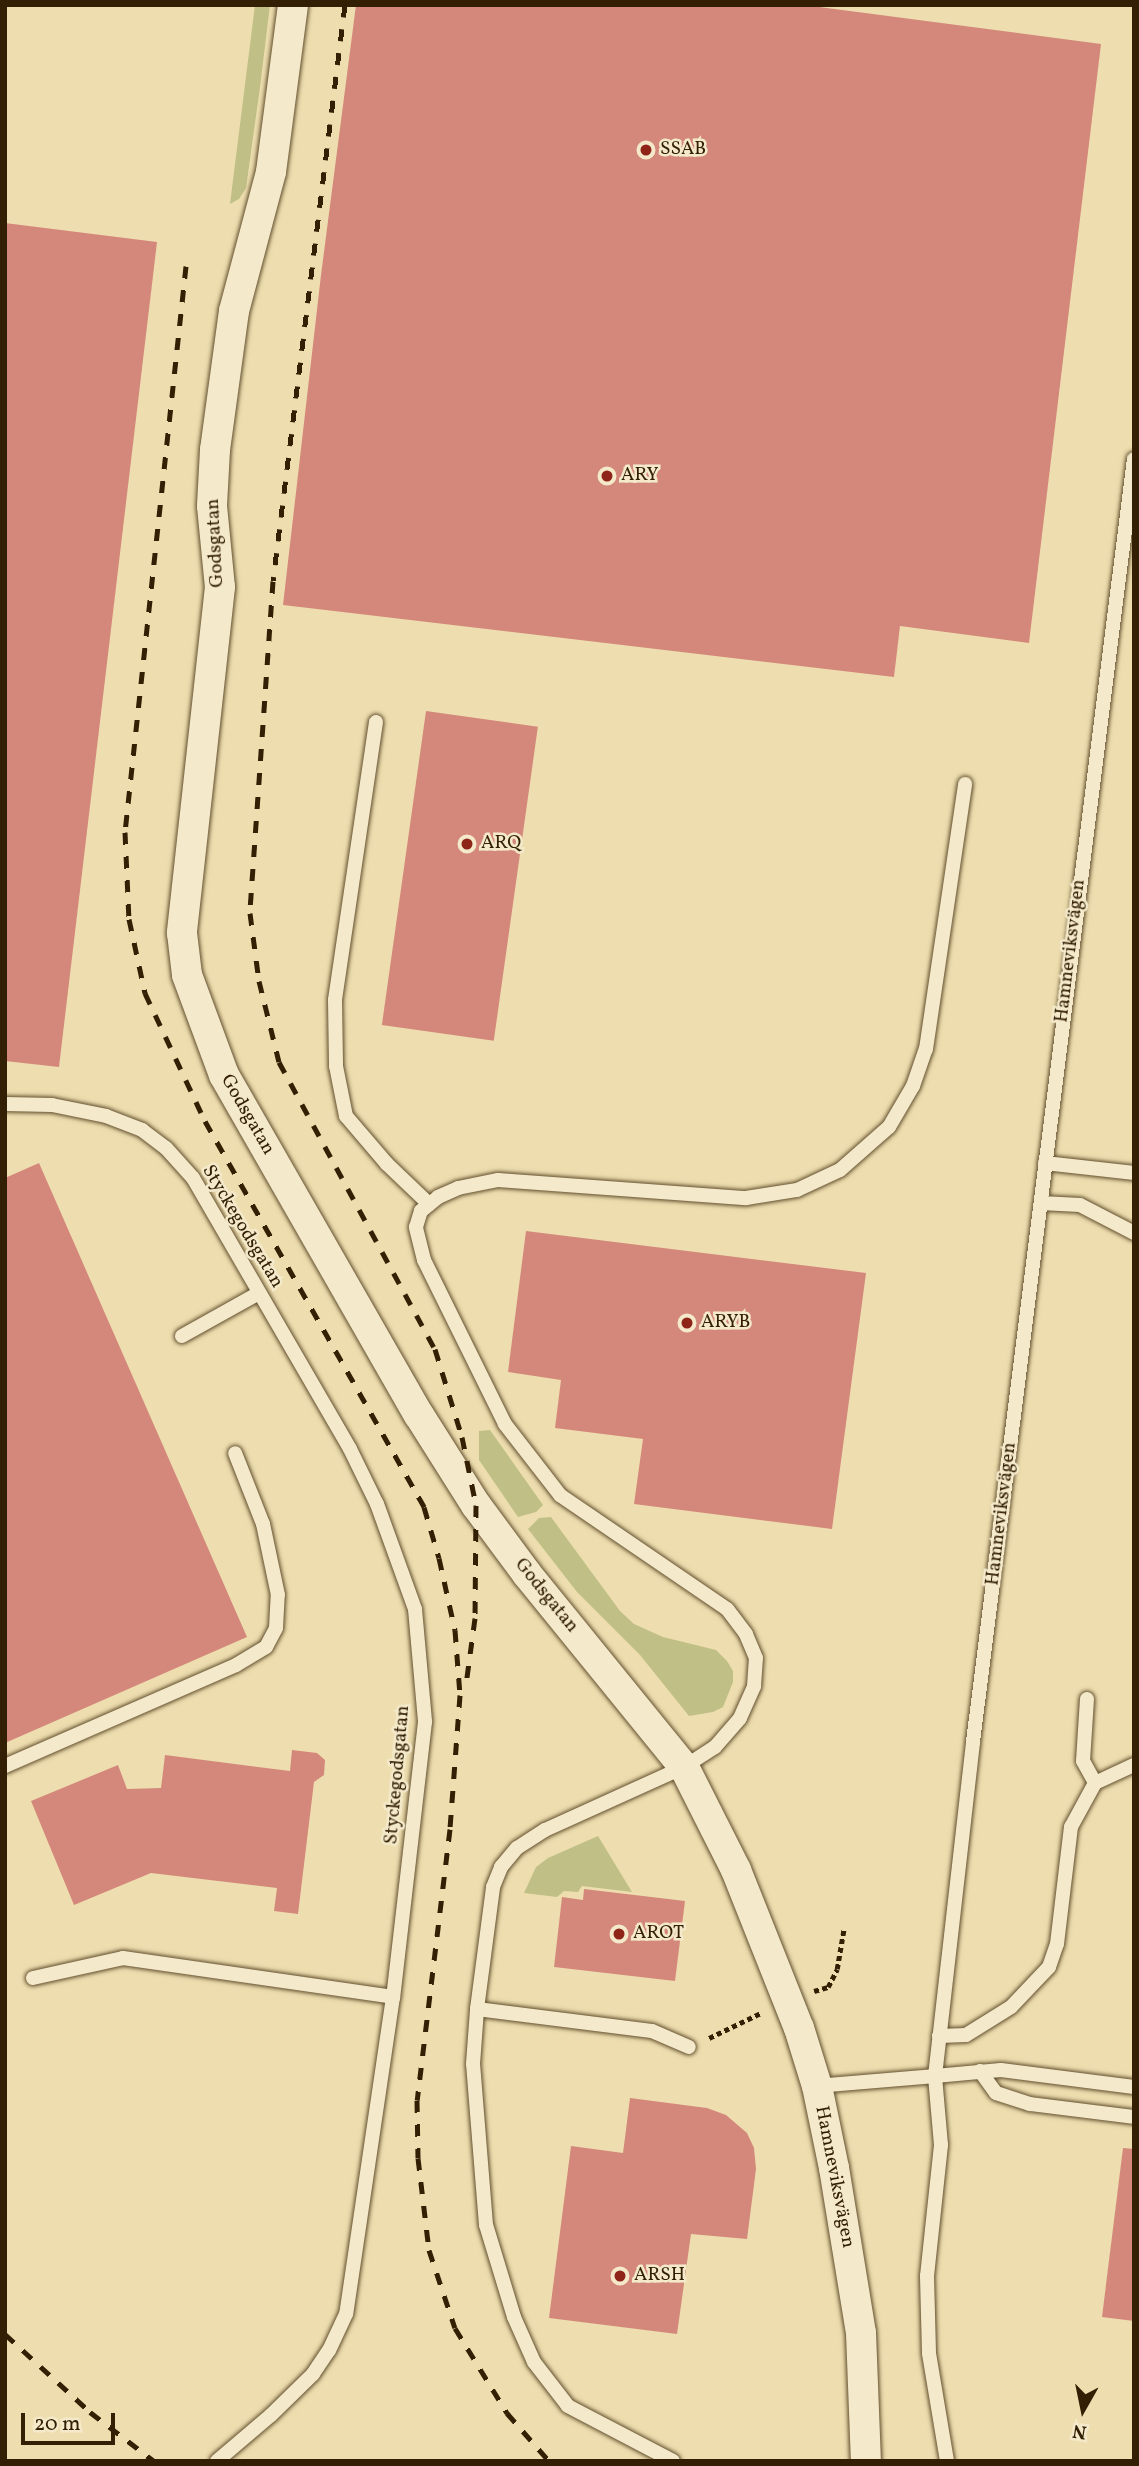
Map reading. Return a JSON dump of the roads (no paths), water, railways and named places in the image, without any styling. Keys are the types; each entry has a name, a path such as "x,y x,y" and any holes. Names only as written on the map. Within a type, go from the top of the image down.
{"street":[{"name":"Godsgatan","path":"293,5 271,172 234,311 215,450 212,506 220,587 183,933 187,975 223,1075 419,1415 476,1505 527,1574 684,1767 736,1870 788,1999 817,2086"},
{"name":"Hamneviksvägen","path":"817,2086 834,2168 861,2333 866,2461"}],"lane":[{"name":"Hamneviksvägen","path":"817,2086 935,2076 1045,1163 1134,459"},
{"path":"376,722 335,1000 336,1066 346,1115 387,1164 429,1204"},
{"path":"673,2461 568,2406 534,2362 514,2317 486,2225 473,2064 477,2009 493,1887 501,1867 517,1848 545,1830 684,1767 715,1747 740,1718 754,1686 756,1658 746,1634 727,1609 560,1495 505,1424 424,1260 416,1227 421,1211 429,1204 458,1188 498,1180 746,1198 797,1190 841,1170 889,1127 913,1086 926,1049 965,784"},
{"name":"Styckegodsgatan","path":"5,1104 52,1105 106,1116 142,1130 166,1148 193,1178 350,1449 377,1504 415,1609 425,1722 393,1997 355,2268 346,2314 329,2350 313,2374 271,2415 217,2461"},
{"path":"1045,1163 1134,1173"},
{"path":"1041,1203 1080,1205 1134,1233"},
{"path":"182,1336 259,1293"},
{"path":"5,1766 236,1665 266,1647 276,1628 278,1595 264,1524 235,1453"},
{"path":"1087,1699 1083,1761 1095,1783"},
{"path":"939,2036 966,2035 1011,2007 1049,1967 1057,1944 1071,1827 1095,1783 1134,1765"},
{"path":"33,1978 123,1958 393,1997"},
{"path":"477,2009 652,2031 690,2047"},
{"path":"980,2071 996,2093 1030,2104 1134,2117"},
{"path":"947,2461 929,2353 927,2276 941,2145 935,2076 980,2071 1037,2073 1134,2087"}],"railway":[{"path":"345,5 273,581 250,913 259,981 279,1062 435,1349 462,1437 476,1505 475,1618 466,1685"},
{"path":"186,266 125,832 129,919 145,993 205,1121 424,1507 439,1558 455,1630 460,1695 450,1829 417,2100 418,2158 429,2250 455,2328 507,2413 549,2461"},
{"path":"5,2334 90,2412 154,2461"}],"place":[{"name":"SSAB","path":"646,150"},
{"name":"ARY","path":"607,476"},
{"name":"ARQ","path":"467,844"},
{"name":"ARYB","path":"687,1323"},
{"name":"AROT","path":"619,1934"},
{"name":"ARSH","path":"620,2276"}]}
